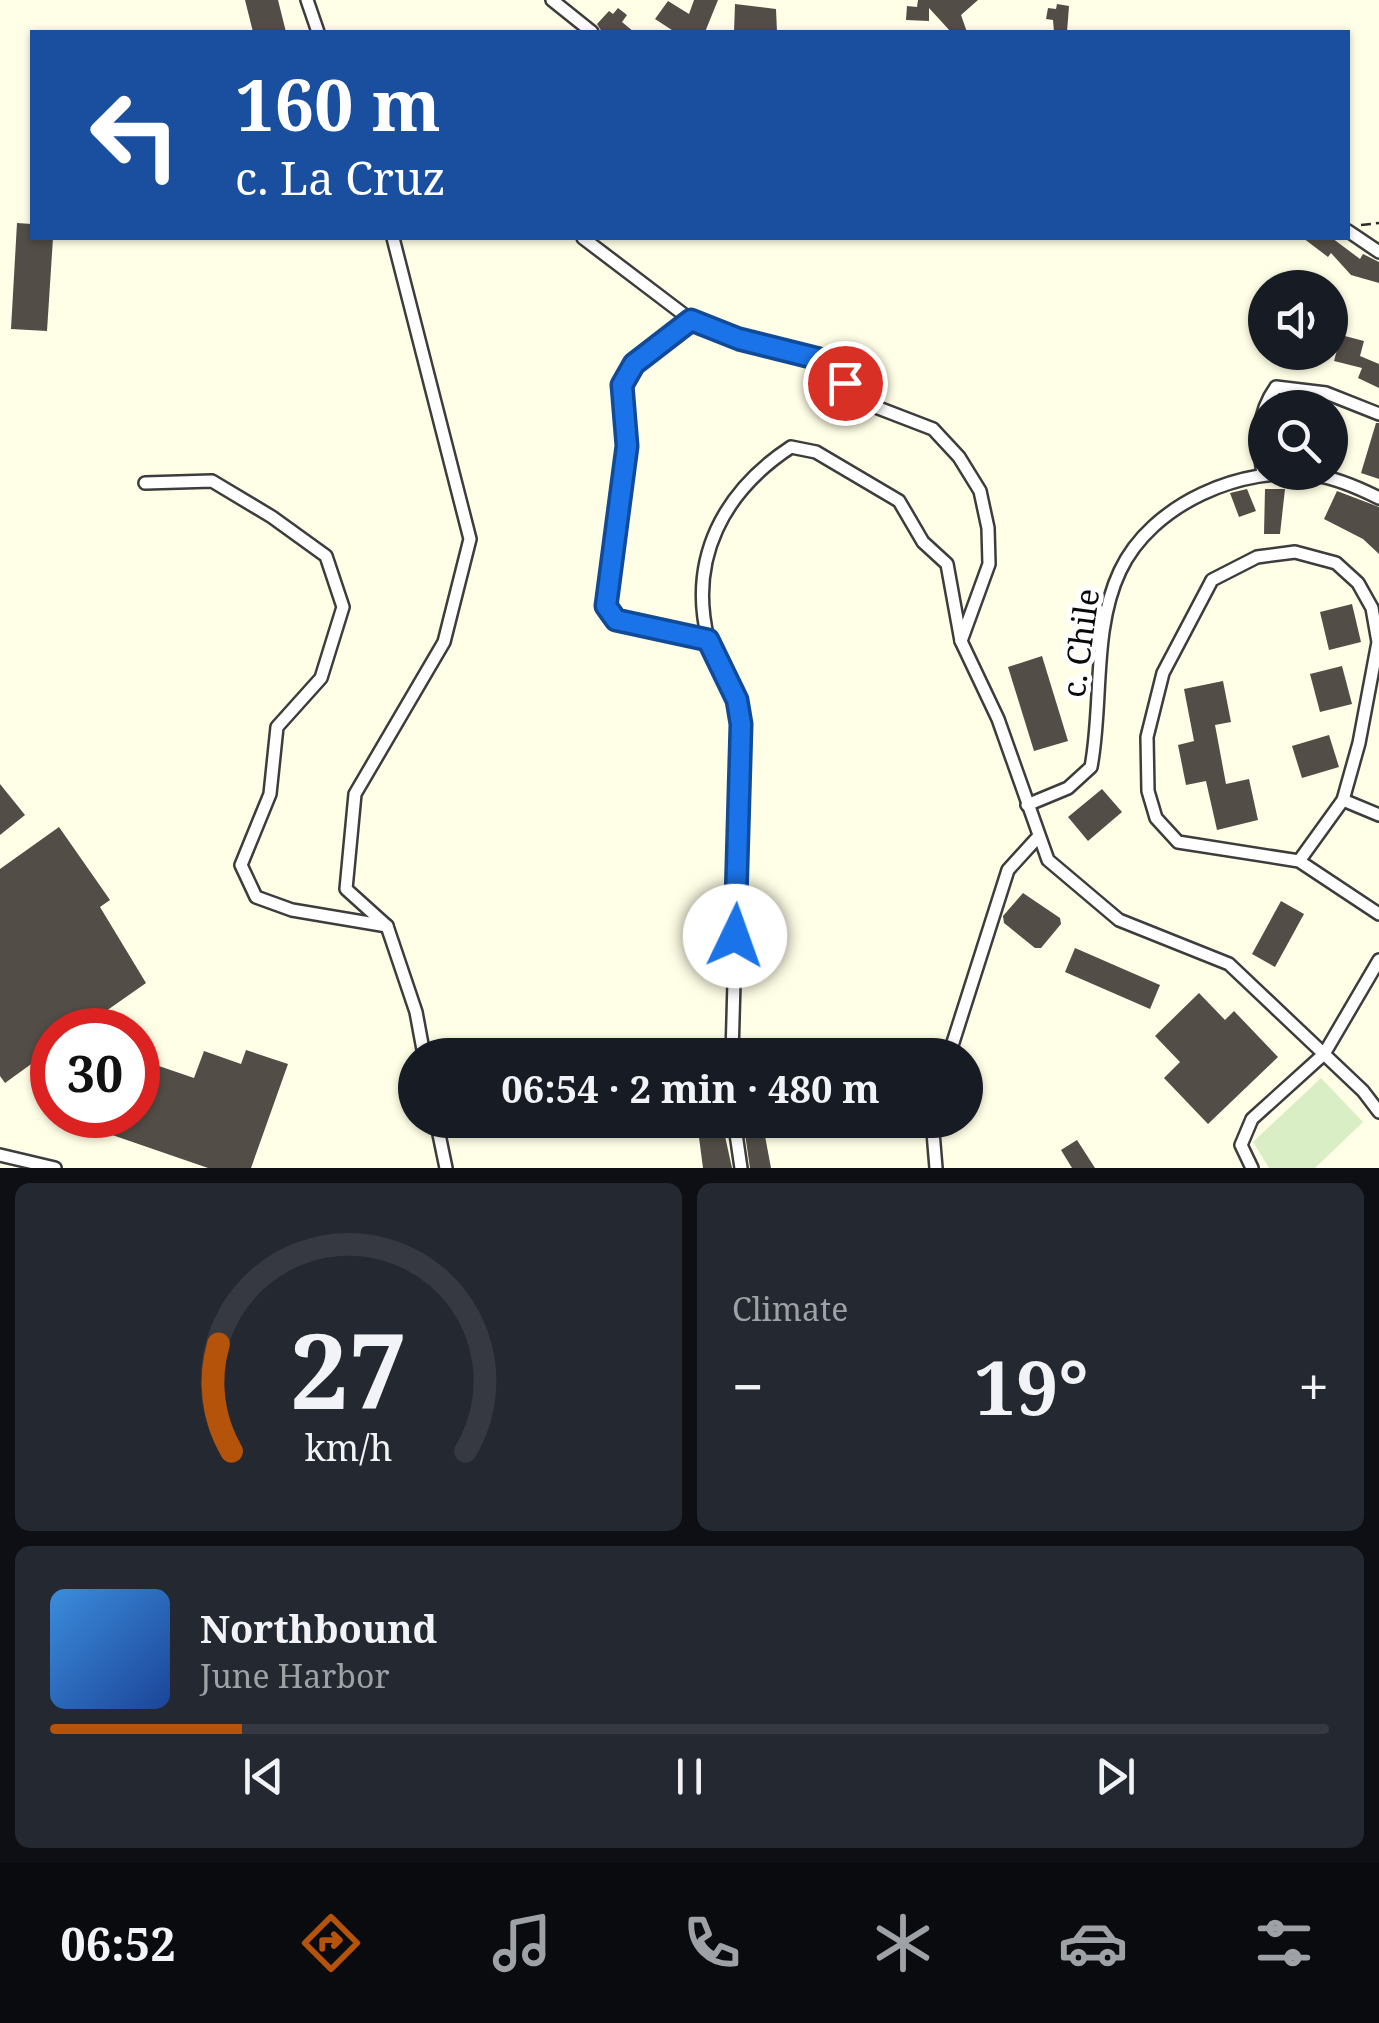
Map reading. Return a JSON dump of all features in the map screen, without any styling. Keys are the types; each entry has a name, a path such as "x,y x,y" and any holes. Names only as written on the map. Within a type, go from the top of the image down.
{"street":[{"path":"306,0 317,30"},
{"path":"552,0 590,30"},
{"path":"1351,233 1379,252"},
{"path":"394,240 470,539 444,642 356,794 346,889 387,926 421,1038"},
{"path":"586,240 691,320 739,339 827,361 868,404 933,429 959,457 980,491 988,528 989,564 961,641"},
{"path":"691,320 626,374 622,385 627,446 605,592 606,606 616,620 708,640"},
{"path":"1274,390 1291,385 1310,390"},
{"path":"1348,402 1379,414"},
{"path":"732,1038 741,724 737,700 708,640 704,557 713,527 741,490 790,447 816,452 900,501 923,542 947,564 961,641 998,719 1048,860 1119,920 1229,964 1379,1112"},
{"name":"c. Chile","path":"1027,805 1068,788 1090,767 1106,616 1120,569 1153,526 1198,495 1248,479"},
{"path":"145,484 212,480 326,556 344,607 321,678 277,727 270,794 241,865 256,897 292,910 387,926"},
{"name":"c. Chile","path":"1348,487 1379,498"},
{"path":"1298,860 1343,800 1378,642 1372,608 1358,583 1336,562 1295,552 1257,557 1212,580 1163,673 1148,737 1148,791 1156,818 1178,842 1298,860 1379,914"},
{"path":"1343,800 1379,814"},
{"path":"954,1038 1008,870 1038,837"},
{"path":"1252,1168 1241,1145 1252,1118 1324,1054 1379,960"},
{"path":"440,1138 446,1168"},
{"path":"736,1138 740,1168"},
{"path":"934,1138 936,1168"},
{"path":"0,1155 55,1168"}],"path":[{"path":"1351,233 1364,222 1379,223"}],"green space":[{"path":"1321,1078 1363,1122 1315,1168 1269,1168 1253,1142"}],"building":[{"path":"245,0 278,0 286,30 252,30"},
{"path":"694,0 718,0 706,30 672,30 655,19 668,1 689,14"},
{"path":"918,0 978,0 961,15 966,30 949,30 929,8 929,21 906,20 907,6 917,7"},
{"path":"735,4 776,9 777,30 734,30"},
{"path":"1057,4 1069,6 1067,30 1054,30 1053,20 1046,19 1048,8 1056,9"},
{"path":"618,8 627,15 622,22 632,30 601,30 597,24 609,11 613,14"},
{"path":"17,223 30,224 30,240 53,240 47,331 11,329"},
{"path":"1306,240 1335,240 1360,259 1363,254 1379,262 1379,283 1351,275 1331,253 1328,257"},
{"path":"1348,337 1364,341 1360,356 1379,364 1379,388 1358,378 1362,368 1348,364"},
{"path":"1379,423 1379,479 1361,473"},
{"path":"1247,489 1256,511 1239,517 1230,493"},
{"path":"1265,490 1285,490 1280,534 1264,534"},
{"path":"1337,491 1379,507 1379,554 1363,539 1324,519"},
{"path":"1352,604 1361,642 1329,650 1320,612"},
{"path":"1042,656 1068,741 1034,751 1008,667"},
{"path":"1342,666 1352,704 1320,712 1310,674"},
{"path":"1223,681 1231,722 1215,725 1226,784 1249,779 1258,820 1217,830 1206,781 1186,785 1178,745 1194,741 1184,689"},
{"path":"1329,735 1339,767 1302,778 1292,746"},
{"path":"0,784 25,815 0,835"},
{"path":"1102,789 1122,812 1088,841 1068,817"},
{"path":"59,827 110,900 100,907 146,983 110,1008 30,1008 30,1065 5,1083 0,1076 0,869"},
{"path":"1023,893 1060,918 1061,924 1041,948 1035,948 1004,923 1003,916"},
{"path":"1281,901 1304,914 1275,967 1252,954"},
{"path":"1075,948 1160,985 1150,1009 1065,972"},
{"path":"1199,993 1225,1020 1234,1011 1278,1057 1208,1124 1164,1078 1180,1062 1155,1036"},
{"path":"246,1050 288,1064 251,1168 208,1168 121,1138 160,1138 160,1066 194,1078 204,1051 241,1064"},
{"path":"699,1138 725,1138 732,1168 703,1168"},
{"path":"746,1138 765,1138 771,1168 750,1168"},
{"path":"1077,1140 1095,1168 1072,1168 1061,1150"}],"route":[{"path":"735,936 741,724 737,700 708,640 643,629 616,620 606,606 627,446 622,385 634,364 691,320 739,339 810,354 827,361 845,383"}]}
